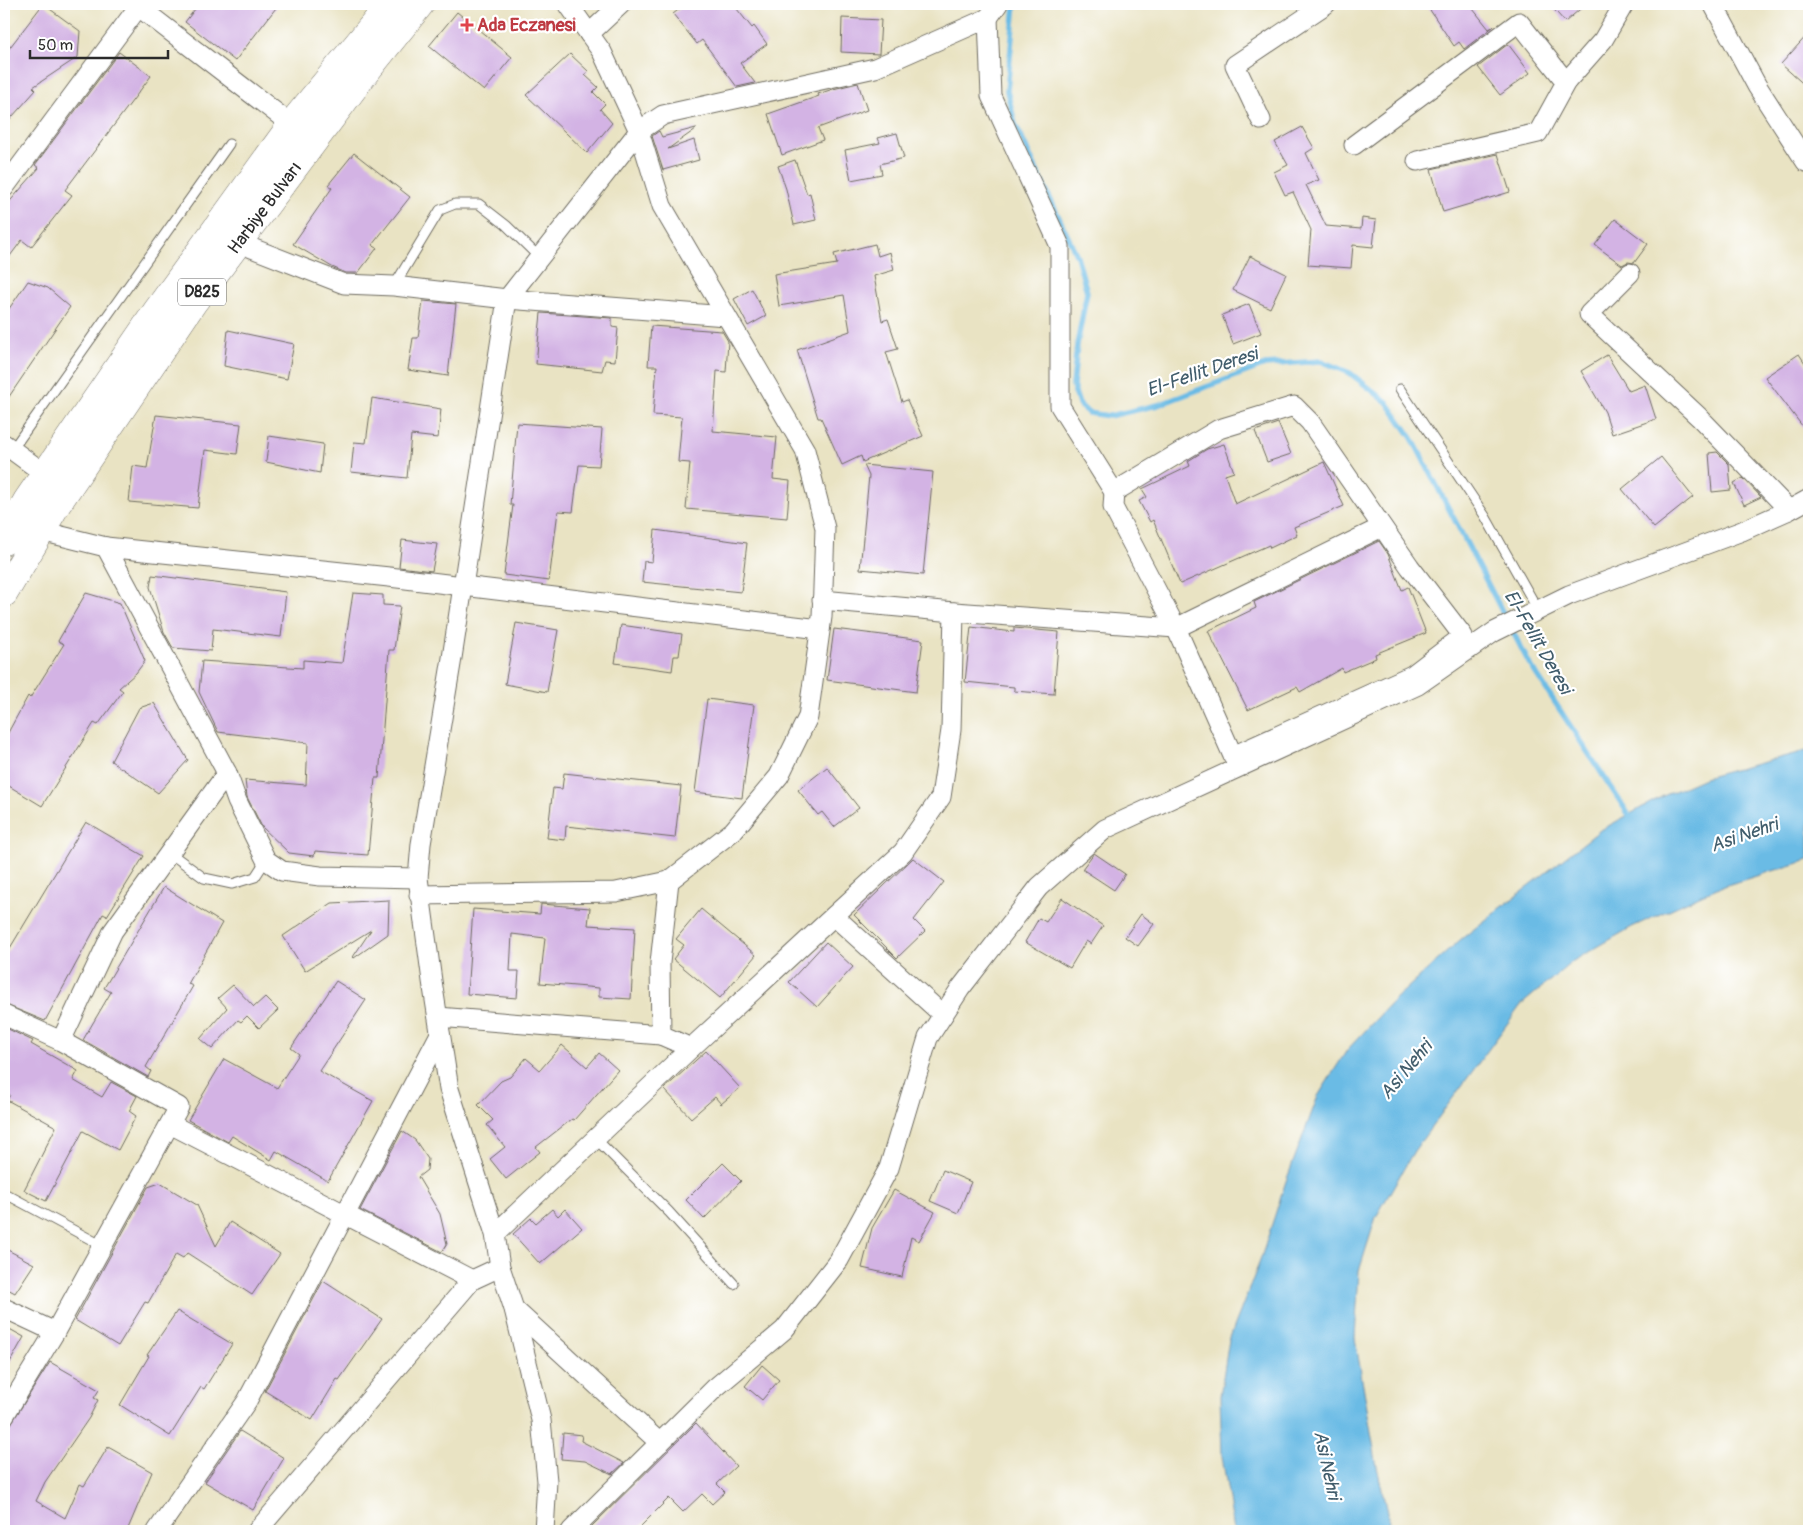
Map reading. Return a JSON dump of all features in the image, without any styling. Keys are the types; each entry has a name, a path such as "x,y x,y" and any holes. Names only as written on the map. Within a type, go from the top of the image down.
{"main road":[{"name":"Harbiye Bulvarı","path":"4,542 46,474 157,312 292,125 391,4"},
{"name":"Harbiye Bulvarı","path":"4,593 41,531 194,301 363,76 420,4"}],"street":[{"path":"106,547 227,773 237,801 266,860 282,871 419,887 616,892 669,881 733,831 779,776 808,717 820,629 824,528 805,450 662,206 639,131 602,52 568,4"},
{"path":"589,34 621,4"},
{"path":"1261,120 1235,65 1326,4"},
{"path":"1417,160 1538,133 1566,82 1604,40 1624,4"},
{"path":"1713,4 1757,86 1806,162"},
{"path":"4,188 137,5 292,125"},
{"path":"544,1531 547,1481 541,1420 514,1309 500,1267 495,1234 449,1089 419,887 421,844 507,299 639,131 663,115 874,68 993,11 991,96 1060,246 1060,406 1114,492 1113,507 1176,628 1233,756 1412,674 1463,636 1382,527 1310,422 1294,406 1219,429 1114,492"},
{"path":"1354,145 1520,22 1566,82"},
{"path":"239,243 344,284 394,286 507,299 726,316"},
{"path":"1630,273 1588,314 1700,417 1789,510"},
{"path":"8,447 46,474"},
{"path":"571,1531 715,1388 784,1330 839,1260 889,1168 928,1038 960,989 1039,887 1105,829 1418,685 1498,630 1568,595 1742,531 1809,499"},
{"path":"822,600 954,612 1176,628 1382,527"},
{"path":"41,531 106,547 462,586 820,629"},
{"path":"495,1234 902,852 941,797 951,730 954,612"},
{"path":"61,1042 113,931 227,773"},
{"path":"661,1035 660,963 669,881"},
{"path":"834,916 943,1015"},
{"path":"4,1015 61,1042 179,1107 55,1332 4,1416"},
{"path":"439,1026 661,1035 691,1048"},
{"path":"157,1531 246,1401 345,1215 439,1026"},
{"path":"170,1124 472,1280"},
{"path":"257,1531 472,1280 500,1267"},
{"path":"4,1308 55,1332"},
{"path":"514,1309 660,1443"}],"lane":[{"path":"8,447 229,144"},
{"path":"394,286 440,210 455,204 479,204 506,225 539,257"},
{"path":"1400,389 1485,516 1538,610"},
{"path":"170,853 204,878 232,884 255,877 266,860"},
{"path":"596,1139 669,1212 734,1284"},
{"path":"4,1193 103,1246"}],"water":[{"name":"Asi Nehri","path":"1809,750 1809,860 1717,888 1632,927 1573,961 1521,1005 1414,1151 1376,1217 1359,1271 1355,1338 1377,1467 1391,1531 1234,1531 1222,1456 1220,1396 1229,1340 1260,1261 1286,1181 1318,1096 1347,1050 1394,1000 1460,940 1599,831 1661,797 1704,778"}],"building":[{"path":"43,4 80,31 78,57 33,87 36,90 4,126 4,55"},
{"path":"199,4 279,4 235,61 185,22"},
{"path":"686,4 733,4 752,28 754,26 767,44 740,63 755,83 737,87 702,40 697,44 673,14"},
{"path":"1426,4 1469,4 1489,29 1494,26 1464,49 1459,42 1454,46"},
{"path":"1549,4 1586,4 1565,22"},
{"path":"457,12 512,57 484,91 429,46"},
{"path":"842,18 881,20 879,54 841,52"},
{"path":"1809,33 1809,89 1781,64"},
{"path":"1508,44 1530,73 1500,95 1478,67"},
{"path":"119,52 151,76 65,190 72,195 31,247 22,240 4,264 4,208 39,168 35,165"},
{"path":"570,54 588,71 585,75 598,87 593,92 605,104 600,109 612,123 587,153 526,95"},
{"path":"858,83 867,110 818,128 823,140 782,155 768,114 819,96 818,94"},
{"path":"1302,127 1314,148 1306,153 1319,180 1306,185 1326,226 1361,229 1362,218 1376,220 1373,247 1353,245 1351,268 1308,265 1311,230 1293,192 1285,195 1274,172 1288,165 1275,142"},
{"path":"696,128 668,149 694,140 699,160 663,170 652,136 659,131 662,137"},
{"path":"897,133 904,158 880,164 882,174 851,180 845,150 880,143 878,138"},
{"path":"354,153 410,197 372,245 377,248 358,273 346,273 293,244 332,188 328,185"},
{"path":"1498,154 1510,192 1443,212 1431,169"},
{"path":"795,160 807,194 810,193 816,220 794,225 786,189 778,166"},
{"path":"1615,219 1648,244 1634,263 1628,262 1622,265 1595,245"},
{"path":"875,244 878,256 890,252 894,270 874,276 882,321 888,319 898,349 886,352 902,402 907,400 923,436 863,462 861,456 842,465 821,418 818,418 797,350 850,331 844,295 779,306 774,274 837,264 834,254"},
{"path":"1250,256 1286,274 1270,308 1233,290"},
{"path":"28,281 48,288 70,307 4,404 4,316"},
{"path":"752,289 766,316 748,326 734,299"},
{"path":"423,301 456,304 448,376 408,370 413,338 418,338"},
{"path":"1249,304 1261,333 1233,344 1222,315"},
{"path":"541,313 612,318 612,327 618,328 615,361 605,360 602,371 536,364"},
{"path":"651,326 722,331 728,341 726,372 717,371 713,431 777,437 773,479 790,481 787,518 686,509 690,463 678,462 682,417 653,415 657,366 648,366"},
{"path":"228,330 294,344 287,379 224,366"},
{"path":"1799,354 1809,369 1809,435 1765,377"},
{"path":"1607,355 1629,391 1645,385 1656,419 1612,434 1605,412 1581,371"},
{"path":"372,398 441,409 438,438 411,435 407,478 351,472 354,442 366,443"},
{"path":"156,415 241,424 237,454 205,450 198,508 129,502 133,466 147,468"},
{"path":"517,423 602,429 599,466 579,465 573,512 558,511 549,581 504,575 513,505 510,505"},
{"path":"1278,423 1291,454 1267,462 1255,431"},
{"path":"269,436 323,444 320,473 266,462"},
{"path":"1224,444 1234,472 1225,475 1235,504 1324,462 1344,506 1294,527 1297,535 1270,548 1269,545 1180,584 1153,520 1150,522 1139,501 1147,497 1142,489 1190,466 1188,461 1207,449"},
{"path":"1717,452 1729,464 1731,490 1712,492 1709,453"},
{"path":"1661,457 1693,497 1654,528 1622,489"},
{"path":"864,465 933,472 923,575 860,569 869,476"},
{"path":"1743,478 1761,497 1744,505 1734,483"},
{"path":"655,530 747,543 741,592 642,582 644,561 652,562"},
{"path":"402,540 437,544 432,571 399,567"},
{"path":"1379,541 1388,554 1402,590 1408,587 1426,633 1375,654 1376,658 1343,672 1342,668 1300,692 1297,687 1248,710 1208,631 1256,608 1254,602"},
{"path":"152,575 286,592 281,637 213,629 211,651 173,648 164,632 150,587"},
{"path":"86,593 120,603 145,661 136,673 119,688 123,691 98,725 94,723 42,806 4,783 4,740 28,696 30,698 64,644 58,641"},
{"path":"353,593 383,595 383,605 400,606 394,650 389,650 379,778 375,778 368,855 315,851 314,856 289,853 262,827 247,797 245,780 306,785 308,743 218,732 199,692 202,661 303,668 303,660 342,663"},
{"path":"516,623 558,630 547,692 505,684"},
{"path":"621,625 682,634 679,656 674,656 672,671 615,663"},
{"path":"971,627 1014,632 1014,628 1059,632 1054,694 1014,691 1014,687 965,682"},
{"path":"834,629 923,640 916,692 827,680"},
{"path":"707,699 754,705 742,798 695,792"},
{"path":"154,703 188,760 158,793 111,761 139,708"},
{"path":"827,767 859,808 834,827 822,812 818,815 798,790"},
{"path":"564,773 681,786 675,838 566,826 565,840 547,838 553,788 562,789"},
{"path":"86,822 144,856 107,916 103,914 45,1021 4,1004 4,958"},
{"path":"1094,853 1125,874 1114,890 1082,869"},
{"path":"913,858 944,882 914,920 925,931 897,958 854,915"},
{"path":"164,887 222,923 188,984 193,986 146,1067 151,1071 148,1077 83,1040 111,992 104,988"},
{"path":"1062,898 1103,926 1091,944 1086,941 1070,968 1025,942 1039,918 1046,922"},
{"path":"389,900 388,934 354,958 371,930 305,971 283,936 332,903"},
{"path":"541,904 590,908 588,925 635,928 631,999 599,997 599,988 540,983 545,938 512,934 510,971 519,971 517,998 467,994 473,909 540,914"},
{"path":"701,909 756,955 720,998 673,959 684,945 676,939"},
{"path":"1141,914 1154,924 1138,946 1125,937"},
{"path":"826,942 853,967 817,1007 789,982"},
{"path":"336,981 366,1000 319,1071 373,1101 328,1181 276,1151 271,1160 232,1136 228,1142 188,1120 224,1059 277,1088 299,1054 291,1048"},
{"path":"233,985 254,1007 265,997 278,1010 259,1028 247,1016 241,1022 238,1020 212,1049 200,1039 227,1008 218,998"},
{"path":"4,1027 33,1041 31,1044 78,1071 73,1080 102,1097 111,1082 137,1096 129,1111 136,1116 118,1150 83,1131 46,1201 24,1190 56,1127 7,1100 10,1095 4,1091"},
{"path":"562,1045 587,1067 599,1053 618,1070 574,1120 572,1119 536,1147 540,1152 506,1179 490,1159 505,1147 487,1125 493,1120 478,1105 501,1081 510,1077 526,1058 540,1070"},
{"path":"706,1051 740,1088 721,1104 715,1097 691,1118 664,1089"},
{"path":"402,1131 415,1140 428,1159 427,1170 418,1177 440,1214 447,1244 442,1252 360,1210"},
{"path":"723,1163 741,1181 704,1219 686,1200"},
{"path":"943,1170 971,1182 958,1213 930,1201"},
{"path":"160,1183 197,1205 216,1246 230,1222 280,1254 252,1295 187,1253 183,1258 176,1254 148,1303 145,1302 118,1346 75,1320 148,1187"},
{"path":"894,1190 935,1212 919,1241 911,1237 902,1277 862,1268 872,1228"},
{"path":"552,1209 558,1216 565,1209 582,1228 540,1264 513,1234 531,1218 536,1223"},
{"path":"4,1248 34,1264 15,1293 4,1287"},
{"path":"323,1281 382,1319 339,1380 337,1379 312,1420 265,1391"},
{"path":"177,1311 232,1344 204,1389 201,1387 170,1436 120,1405 149,1356 147,1355"},
{"path":"4,1326 24,1337 4,1373"},
{"path":"50,1362 99,1390 94,1398 98,1400 89,1418 45,1482 36,1501 65,1518 80,1484 84,1486 108,1447 152,1472 127,1531 10,1531 4,1528 4,1435"},
{"path":"762,1365 779,1380 762,1400 745,1386"},
{"path":"696,1423 736,1466 717,1484 725,1492 712,1504 702,1494 683,1512 669,1498 636,1531 587,1531"},
{"path":"240,1431 284,1458 253,1510 205,1482"},
{"path":"563,1433 582,1435 581,1441 624,1463 612,1474 585,1461 561,1459"}],"waterway":[{"name":"El-Fellit Deresi","path":"1015,4 1007,91 1015,124 1077,256 1087,292 1077,345 1073,386 1079,404 1088,413 1109,416 1158,405 1265,365 1321,361 1350,373 1387,402 1412,438 1529,663 1633,821"}],"place":[{"name":"Ada Eczanesi","path":"467,25"}]}
